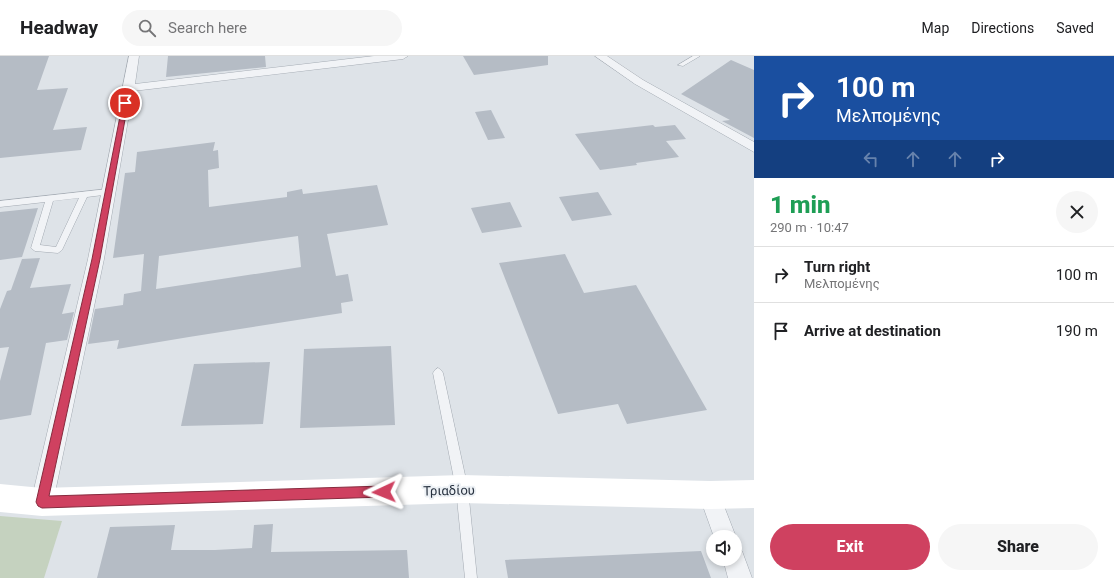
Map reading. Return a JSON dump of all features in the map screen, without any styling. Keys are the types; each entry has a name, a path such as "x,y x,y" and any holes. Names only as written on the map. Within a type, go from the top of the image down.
{"main road":[{"name":"Τριαδίου","path":"0,498 42,502 462,489 710,495 754,494"}],"street":[{"path":"42,502 96,259 134,56"},
{"path":"128,88 403,56"},
{"path":"600,56 639,82 754,148"},
{"path":"710,495 723,530"},
{"path":"736,566 740,578"}],"lane":[{"path":"681,65 696,56"},
{"path":"0,204 108,192"},
{"path":"50,199 35,248 58,250 84,195"},
{"path":"438,373 462,489 471,578"}],"green space":[{"path":"0,516 62,521 44,578 0,578"}],"building":[{"path":"0,56 49,56 37,90 68,88 53,130 87,127 81,150 0,158"},
{"path":"168,56 265,56 266,67 166,77"},
{"path":"463,56 548,56 548,65 474,75"},
{"path":"731,60 754,70 754,138 722,121 730,120 681,94"},
{"path":"491,110 505,138 488,140 475,112"},
{"path":"653,125 655,127 675,125 686,139 666,141 679,157 600,170 575,134"},
{"path":"215,142 213,151 218,150 219,168 208,170 209,207 287,197 287,192 302,189 303,194 377,185 388,225 327,234 336,276 348,274 353,301 341,303 342,313 117,349 119,340 88,344 95,309 123,305 124,294 141,291 144,254 113,258 125,173 135,172 137,152","holes":["298,236 301,267 156,289 159,256"]},
{"path":"598,192 612,215 572,221 559,197"},
{"path":"510,202 522,227 482,233 471,208"},
{"path":"38,208 22,257 0,260 0,212"},
{"path":"565,254 584,293 636,285 707,410 627,424 618,404 558,414 499,263"},
{"path":"40,258 30,288 71,284 62,314 74,312 67,340 46,343 31,415 0,420 0,381 9,347 0,348 0,309 7,291 11,290 22,259"},
{"path":"391,346 395,425 300,428 304,349"},
{"path":"270,362 263,424 181,426 194,364"},
{"path":"273,524 271,552 407,550 409,578 97,578 110,527 175,525 171,550 215,550 252,548 254,525"},
{"path":"701,551 711,578 508,578 505,560"}],"route":[{"path":"125,103 96,259 42,502 384,492"}]}
